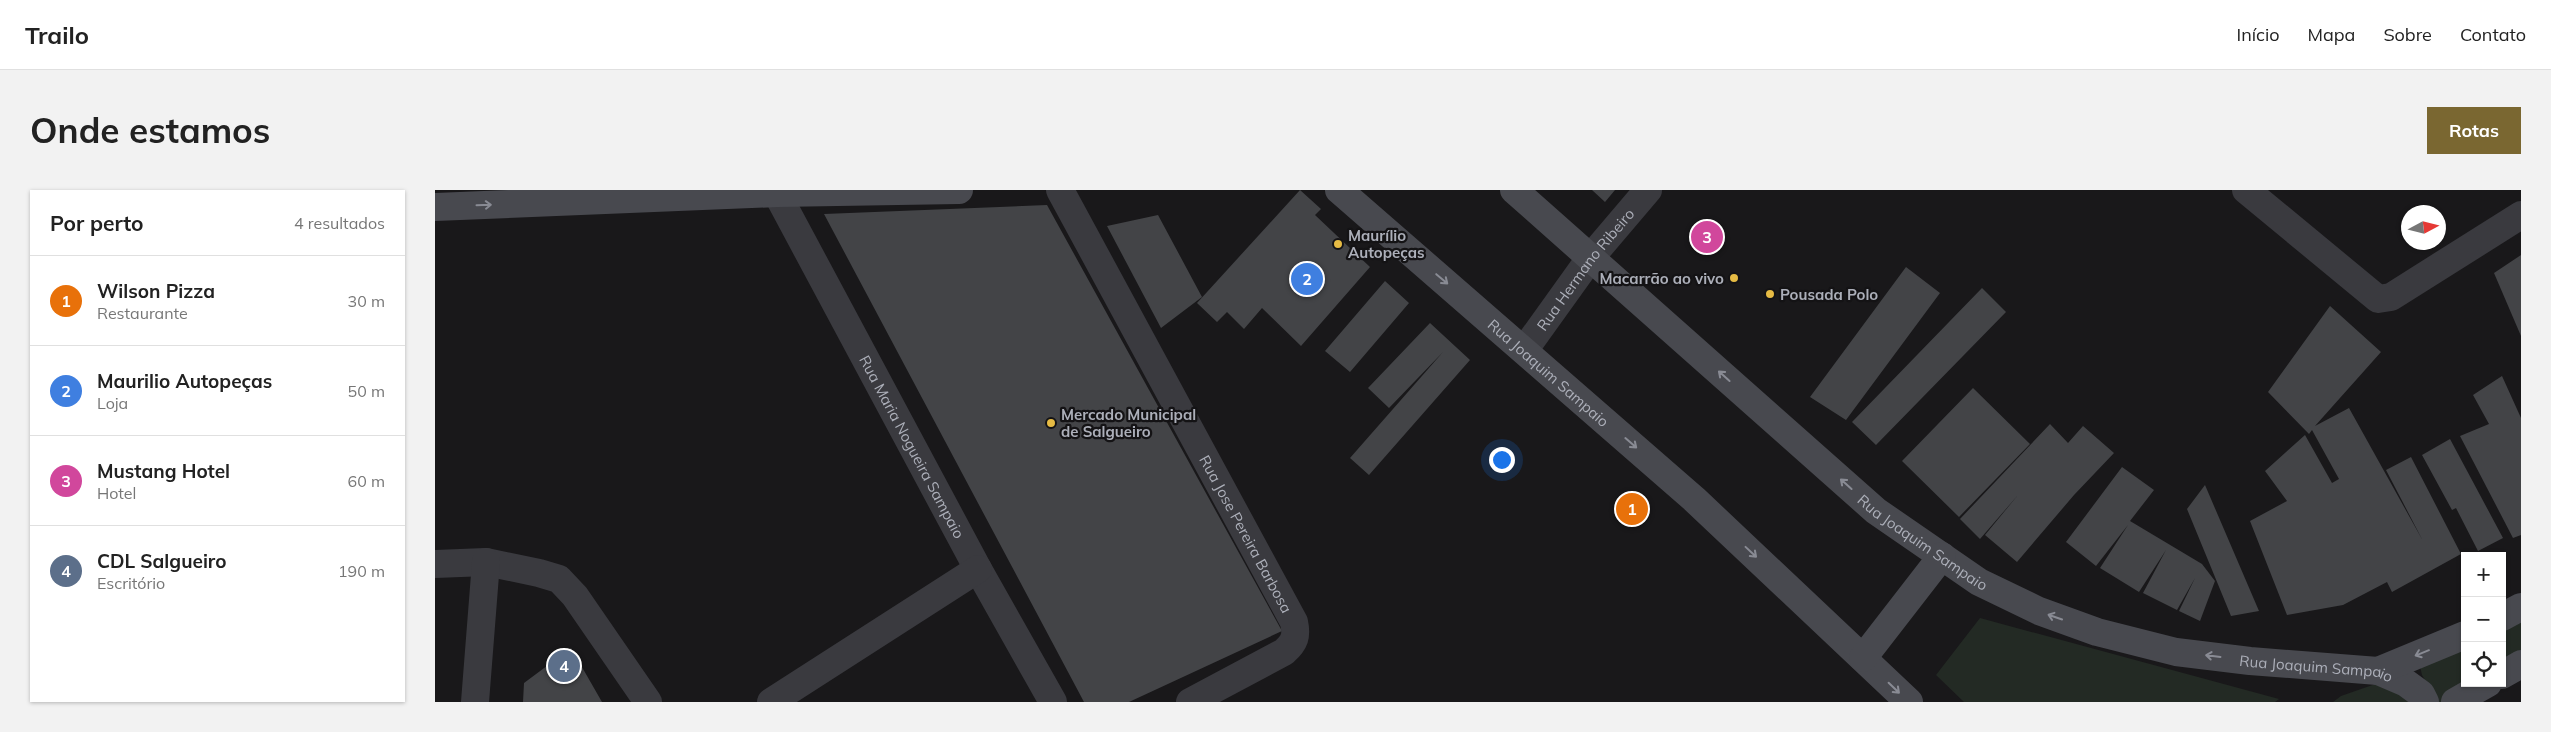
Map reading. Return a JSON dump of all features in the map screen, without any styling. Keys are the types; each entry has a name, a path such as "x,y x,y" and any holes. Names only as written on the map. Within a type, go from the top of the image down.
{"main road":[{"path":"435,207 776,192 959,190"},
{"name":"Rua Joaquim Sampaio","path":"1339,190 1695,499 1909,702"},
{"name":"Rua Joaquim Sampaio","path":"1514,190 1876,511 1979,582 2039,611 2097,632 2176,652 2250,661 2378,671 2406,683 2421,694 2425,702"},
{"path":"1863,658 1942,556"},
{"path":"2506,614 2521,607"},
{"path":"2378,671 2461,637"},
{"path":"2506,673 2521,664"},
{"path":"2455,702 2481,687"}],"street":[{"name":"Rua Jose Pereira Barbosa","path":"1060,190 1294,622 1297,634 1285,652 1190,702"},
{"name":"Rua Hermano Ribeiro","path":"1525,350 1591,257 1648,190"},
{"path":"2246,190 2372,296 2385,299 2521,215"},
{"name":"Rua Maria Nogueira Sampaio","path":"776,192 979,569 1053,702"},
{"path":"435,564 486,562 539,572 559,580 575,596 649,702"},
{"path":"475,702 486,562"},
{"path":"771,702 979,569"}],"shaded area":[{"path":"2521,603 2521,656 2506,665 2506,642 2506,612"},
{"path":"1980,618 2279,699 2275,702 1964,702 1936,675"},
{"path":"2461,636 2461,686 2443,702 2438,702 2422,675 2418,657"},
{"path":"2384,681 2411,702 2333,702 2341,696"}],"building":[{"path":"1300,190 1321,209 1315,215 1370,267 1301,346 1262,308 1244,329 1227,312 1217,322 1197,303"},
{"path":"1592,190 1615,190 1605,202"},
{"name":"Mercado Municipal de Salgueiro","path":"1047,205 1282,631 1129,702 1084,702 824,214"},
{"path":"1158,215 1202,297 1161,328 1107,226"},
{"path":"2521,255 2521,336 2494,273"},
{"path":"1906,267 1940,293 1846,420 1810,397"},
{"path":"1385,281 1409,303 1350,372 1325,351"},
{"path":"1982,288 2006,312 1876,445 1852,422"},
{"path":"2330,306 2381,352 2315,426 2349,408 2423,541 2386,470 2411,457 2461,554 2392,592 2387,582 2343,605 2287,615 2250,521 2287,501 2265,471 2305,435 2332,483 2339,479 2312,430 2309,434 2268,392"},
{"path":"1430,323 1470,360 1369,475 1350,458 1443,352 1389,408 1368,388"},
{"path":"2502,376 2521,418 2521,535 2513,538 2460,436 2489,424 2473,395"},
{"path":"1973,388 2030,444 1959,517 1902,461"},
{"path":"2050,424 2068,443 2083,426 2114,453 2074,495 2017,562 1985,535 2018,495 1980,539 1960,519"},
{"path":"2450,439 2503,538 2478,551 2456,508 2452,510 2422,455"},
{"path":"2122,467 2154,490 2130,521 2202,564 2215,581 2200,621 2179,611 2195,578 2177,610 2143,593 2166,550 2139,592 2100,568 2128,525 2096,566 2066,542"},
{"path":"2205,485 2259,611 2231,616 2187,509"},
{"path":"571,648 602,702 523,702 524,683"}],"place":[{"name":"Mustang Hotel","path":"1707,237"},
{"name":"Maurílio Autopeças","path":"1338,244"},
{"name":"Macarrão ao vivo","path":"1734,278"},
{"name":"Maurilio Autopeças","path":"1307,279"},
{"name":"Pousada Polo","path":"1770,294"},
{"name":"Mercado Municipal de Salgueiro","path":"1051,423"},
{"name":"Wilson Pizza","path":"1632,509"},
{"name":"CDL Salgueiro","path":"564,666"}]}
